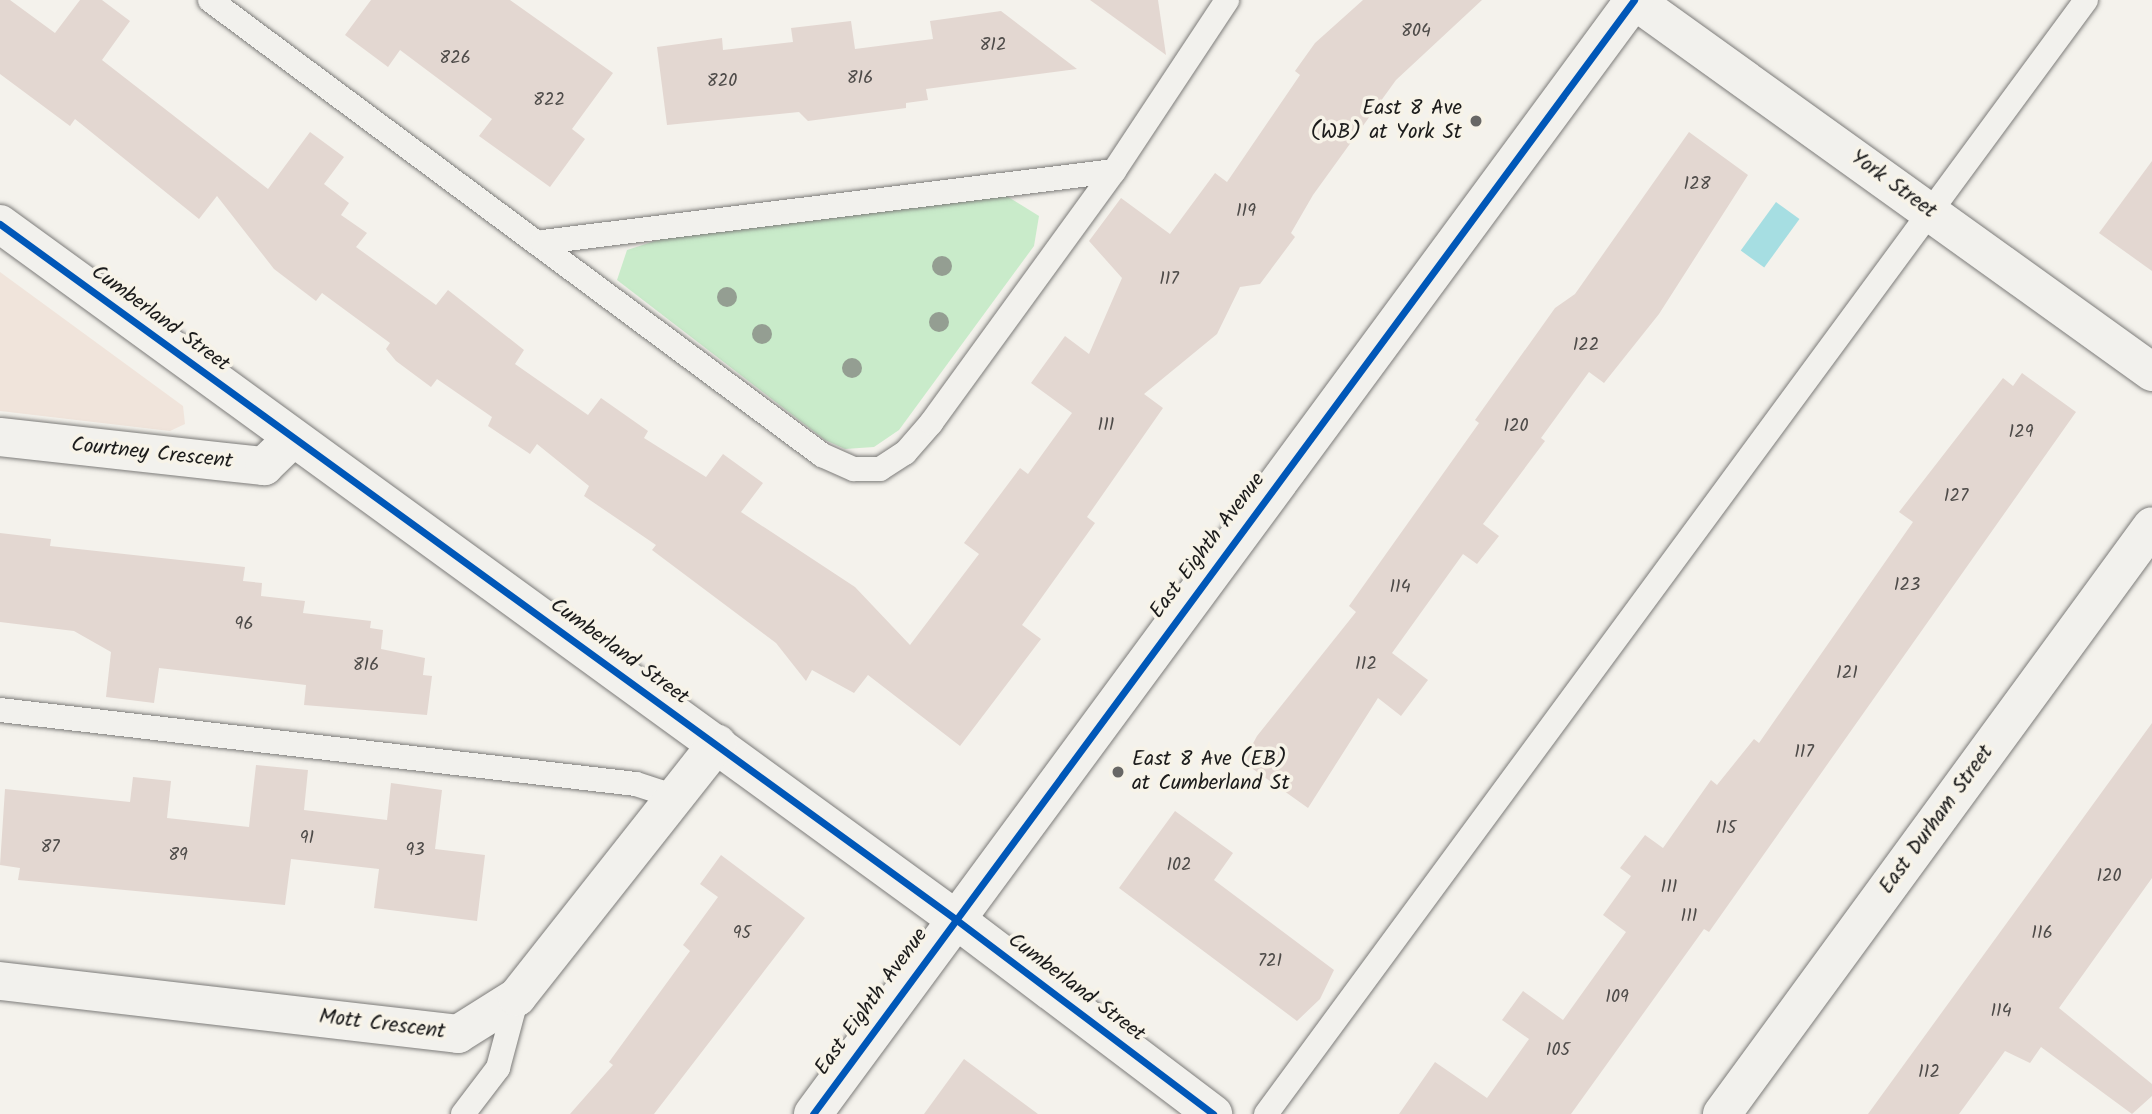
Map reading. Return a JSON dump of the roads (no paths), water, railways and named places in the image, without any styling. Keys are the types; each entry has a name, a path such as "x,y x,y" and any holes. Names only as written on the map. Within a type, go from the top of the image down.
{"street":[{"name":"York Street","path":"1634,0 2152,372"},
{"name":"East Eighth Avenue","path":"813,1114 954,918 1634,0"},
{"name":"Cumberland Street","path":"0,224 717,744 954,918 1213,1114"},
{"name":"Courtney Crescent","path":"0,437 264,466 293,438"},
{"name":"East Durham Street","path":"1722,1114 2152,526"},
{"name":"Mott Crescent","path":"0,981 458,1034 517,997 717,744"}],"lane":[{"path":"210,0 543,242 822,455 854,469 880,469 905,453 931,423 1114,171 1227,0"},
{"path":"1266,1114 2086,0"},
{"path":"543,242 1114,171"},
{"path":"0,710 636,784 674,796"},
{"path":"463,1114 498,1068 517,997"}],"water":[{"path":"1776,202 1799,219 1764,268 1741,251"}],"place":[{"name":"East 8 Ave (WB) at York St","path":"1476,121"},
{"name":"East 8 Ave (EB) at Cumberland St","path":"1118,772"}]}
